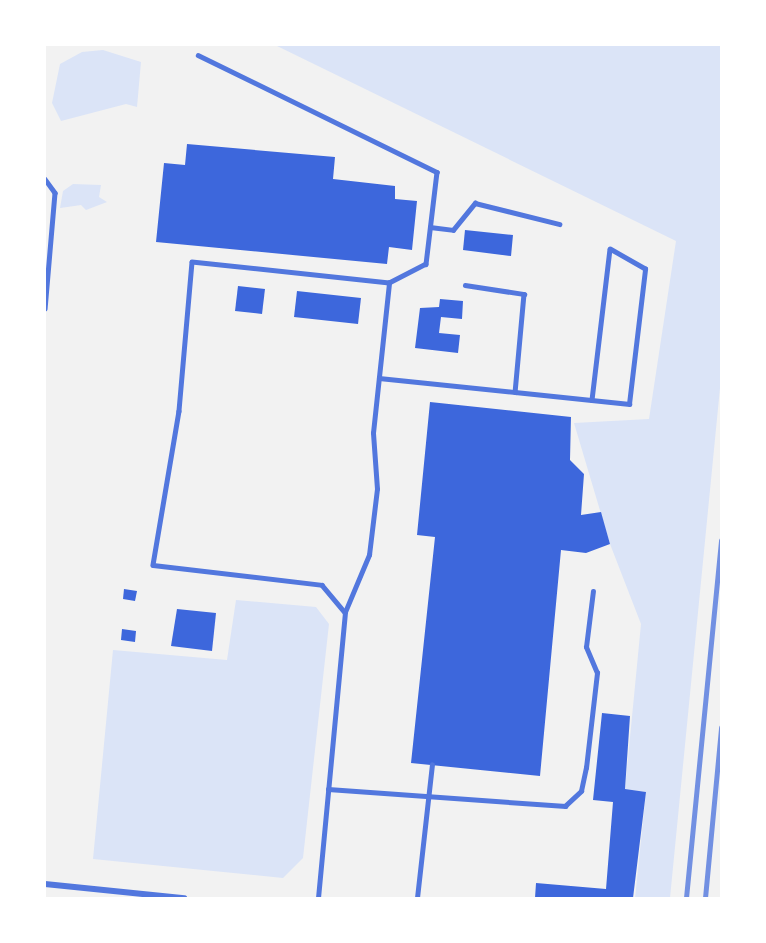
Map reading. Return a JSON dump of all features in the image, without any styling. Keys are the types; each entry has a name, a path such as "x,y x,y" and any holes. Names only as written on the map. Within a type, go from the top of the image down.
{"street":[{"path":"45,885 184,898"}],"lane":[{"path":"198,55 437,172 426,264 389,283 192,262 179,411 153,565 322,585 345,612"},
{"path":"45,179 54,193 45,309"},
{"path":"430,227 453,230 475,203 559,224"},
{"path":"379,378 629,404 645,269 610,249 592,400"},
{"path":"318,898 345,612 369,555 377,489 373,433 389,283"},
{"path":"465,285 524,294 515,392"},
{"path":"328,789 565,806 581,791 586,768 597,673 586,647 593,591"},
{"path":"417,898 432,765"}],"shaded area":[{"path":"275,45 721,45 721,378 670,898 635,898 646,792 625,789 641,624 610,544 574,423 649,419 676,241"},
{"path":"103,50 141,62 137,107 126,104 61,121 52,103 60,64 82,52"},
{"path":"73,184 101,185 99,197 107,202 86,210 81,205 60,208 63,191"},
{"path":"236,600 316,607 329,624 303,858 283,878 93,859 113,650 227,660"}],"building":[{"path":"187,144 335,157 333,179 395,186 395,199 417,201 412,250 389,247 387,264 156,242 164,163 185,165"},
{"path":"465,230 513,235 511,256 463,250"},
{"path":"238,286 265,289 262,314 235,311"},
{"path":"297,291 361,298 358,324 294,317"},
{"path":"440,299 463,301 462,319 441,317 439,333 460,335 458,353 415,348 420,308 439,307"},
{"path":"430,402 571,417 570,460 584,474 581,515 601,512 610,544 586,553 561,550 540,776 411,763 435,537 417,535"},
{"path":"124,589 137,591 135,601 123,599"},
{"path":"177,609 216,613 212,651 171,646"},
{"path":"122,629 136,631 135,642 121,640"},
{"path":"602,713 630,716 625,789 646,792 633,898 535,898 536,883 606,889 613,802 593,800"}],"railway":[{"path":"686,898 721,541"},
{"path":"705,898 721,728"}]}
